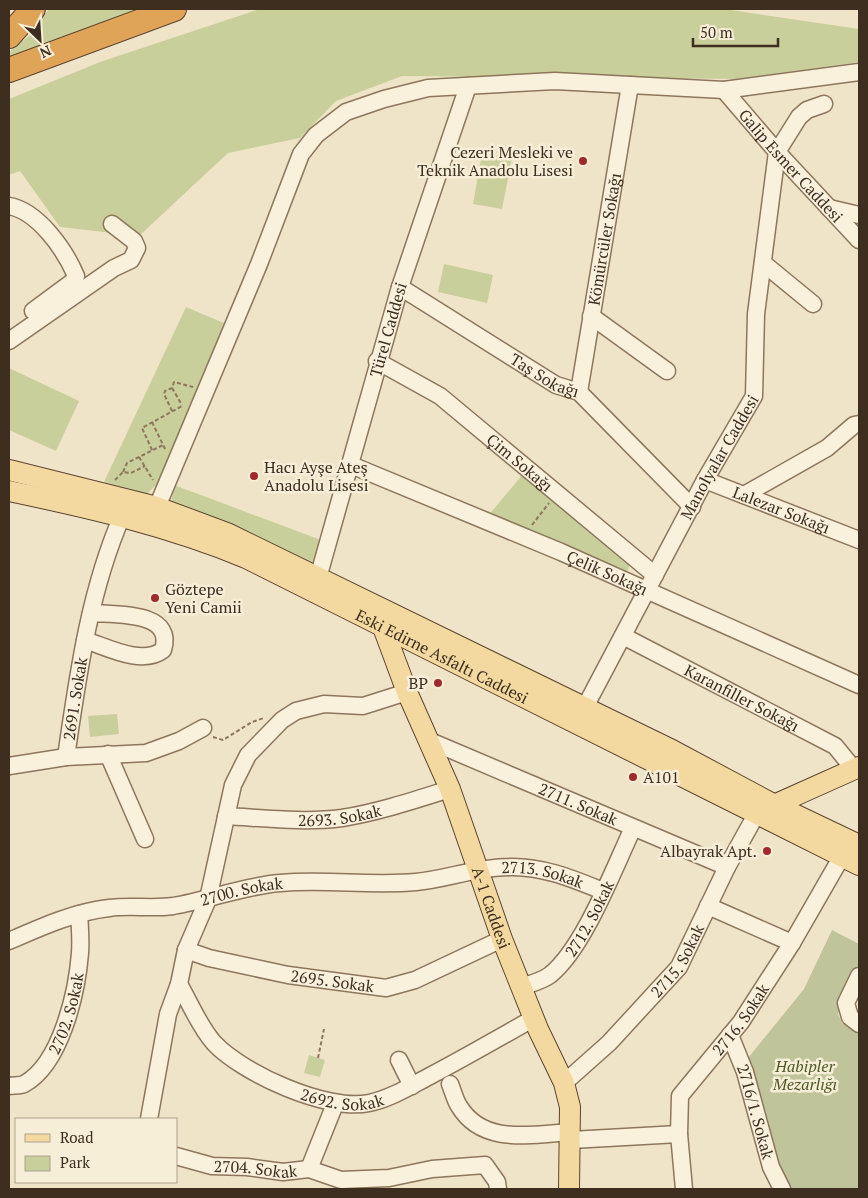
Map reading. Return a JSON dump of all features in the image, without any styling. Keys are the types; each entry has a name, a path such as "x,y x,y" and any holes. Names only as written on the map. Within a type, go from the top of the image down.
{"highway":[{"path":"9,36 33,9"},
{"path":"9,70 174,9"}],"main road":[{"name":"Eski Edirne Asfaltı Caddesi","path":"9,470 102,492 159,501 318,578 389,622 426,650 466,670 765,809 859,844"},
{"name":"Eski Edirne Asfaltı Caddesi","path":"9,490 122,516 213,545 246,558 584,708 672,750 765,809 859,865"},
{"name":"A-1 Caddesi","path":"389,622 407,692 450,789 502,939 521,987 564,1083 570,1107 569,1189"},
{"path":"765,809 856,767"}],"street":[{"path":"159,501 259,264 301,154 308,144 346,112 364,105 428,88 555,82 724,90 859,72"},
{"name":"Kömürcüler Sokağı","path":"578,392 630,85"},
{"name":"Türel Caddesi","path":"318,578 352,464 378,361 400,287 468,86"},
{"name":"Galip Esmer Caddesi","path":"724,90 777,152 859,240"},
{"path":"777,152 799,117 806,110 824,104"},
{"name":"Manolyalar Caddesi","path":"584,708 624,636 705,480 754,396 756,314 777,152"},
{"path":"9,206 29,213 44,227 76,276 76,280 9,329"},
{"path":"828,208 859,215"},
{"path":"9,341 114,268 131,260 136,248 134,241 112,224"},
{"path":"763,263 813,304"},
{"name":"Taş Sokağı","path":"400,287 556,385 578,392 692,507"},
{"path":"591,316 667,371"},
{"name":"Çim Sokağı","path":"378,361 440,396 655,575"},
{"path":"744,495 827,448 854,425 859,424"},
{"name":"Çelik Sokağı","path":"352,464 524,536 859,686"},
{"name":"Lalezar Sokağı","path":"705,480 859,540"},
{"name":"2691. Sokak","path":"66,757 85,640 110,542 122,516"},
{"name":"2691. Sokak","path":"85,640 146,657 163,650 166,642 166,636 162,629 144,618 92,613"},
{"name":"Karanfiller Sokağı","path":"624,636 835,746 856,767"},
{"path":"149,1118 168,1014 179,984 186,950 208,899 233,785 244,763 282,720 296,711 324,704 363,706 407,692"},
{"path":"9,766 66,757 146,753 179,741 203,728"},
{"name":"2711. Sokak","path":"430,742 727,867"},
{"path":"108,754 145,839"},
{"name":"2693. Sokak","path":"226,816 280,819 340,818 384,810 450,789"},
{"name":"2715. Sokak","path":"564,1083 609,1043 678,967 727,867 765,809"},
{"name":"2712. Sokak","path":"521,987 548,976 570,955 633,828"},
{"name":"2716. Sokak","path":"684,1189 678,1134 680,1096 741,1022 792,944 842,856"},
{"name":"2713. Sokak","path":"478,870 510,867 550,871 603,891"},
{"name":"2700. Sokak","path":"9,941 79,914 110,908 171,906 208,899 240,889 281,883 368,884 418,882 478,870"},
{"path":"708,906 792,944"},
{"name":"2702. Sokak","path":"9,1096 16,1085 42,1070 54,1049 67,1018 75,986 80,952 79,914"},
{"name":"2695. Sokak","path":"186,950 209,958 288,975 386,988 415,980 502,939"},
{"path":"859,978 846,1003 850,1017 859,1024"},
{"name":"2692. Sokak","path":"179,984 202,1027 223,1051 290,1090 335,1104 368,1103 412,1086 534,1018"},
{"name":"2716/1. Sokak","path":"730,1035 745,1072 770,1167 782,1189"},
{"path":"399,1060 412,1086"},
{"path":"450,1084 459,1107 473,1122 488,1131 507,1136 678,1134"},
{"path":"309,1169 335,1104"},
{"name":"2704. Sokak","path":"178,1157 212,1166 247,1167 283,1172 309,1169 340,1180 389,1178 432,1169 484,1165 497,1182 498,1189"}],"path":[{"path":"152,450 142,428 182,406 172,388 174,382 205,392"},
{"path":"172,388 165,391 164,394 172,411"},
{"path":"152,422 173,467"},
{"path":"102,492 123,472 127,463 163,445"},
{"path":"140,457 159,501"},
{"path":"123,472 131,473 145,466"},
{"path":"524,536 556,493"},
{"path":"203,728 212,737 223,740 252,722 267,716"},
{"path":"318,1058 324,1029"}],"green space":[{"path":"49,9 137,9 9,58 9,52 29,36"},
{"path":"260,9 724,9 859,29 859,62 740,79 402,76 336,101 300,138 228,153 139,236 60,227 20,171 9,175 9,99 100,62"},
{"path":"482,153 512,158 502,209 473,204"},
{"path":"444,264 493,275 487,303 438,292"},
{"path":"186,307 224,323 158,483 147,494 104,482"},
{"path":"9,368 79,401 56,451 9,430"},
{"path":"523,474 631,560 628,570 625,572 488,516"},
{"path":"174,485 321,540 315,567 171,505"},
{"path":"117,714 119,734 90,737 88,716"},
{"name":"Habipler Mezarlığı","path":"832,930 859,944 859,967 838,1014 842,1023 859,1031 859,1189 787,1189 744,1063 804,989"},
{"path":"309,1055 325,1060 320,1077 304,1073"}],"place":[{"name":"Cezeri Mesleki ve Teknik Anadolu Lisesi","path":"583,161"},
{"name":"Hacı Ayşe Ateş Anadolu Lisesi","path":"254,476"},
{"name":"Göztepe Yeni Camii","path":"155,598"},
{"name":"BP","path":"438,683"},
{"name":"A101","path":"633,777"},
{"name":"Albayrak Apt.","path":"767,851"}]}
